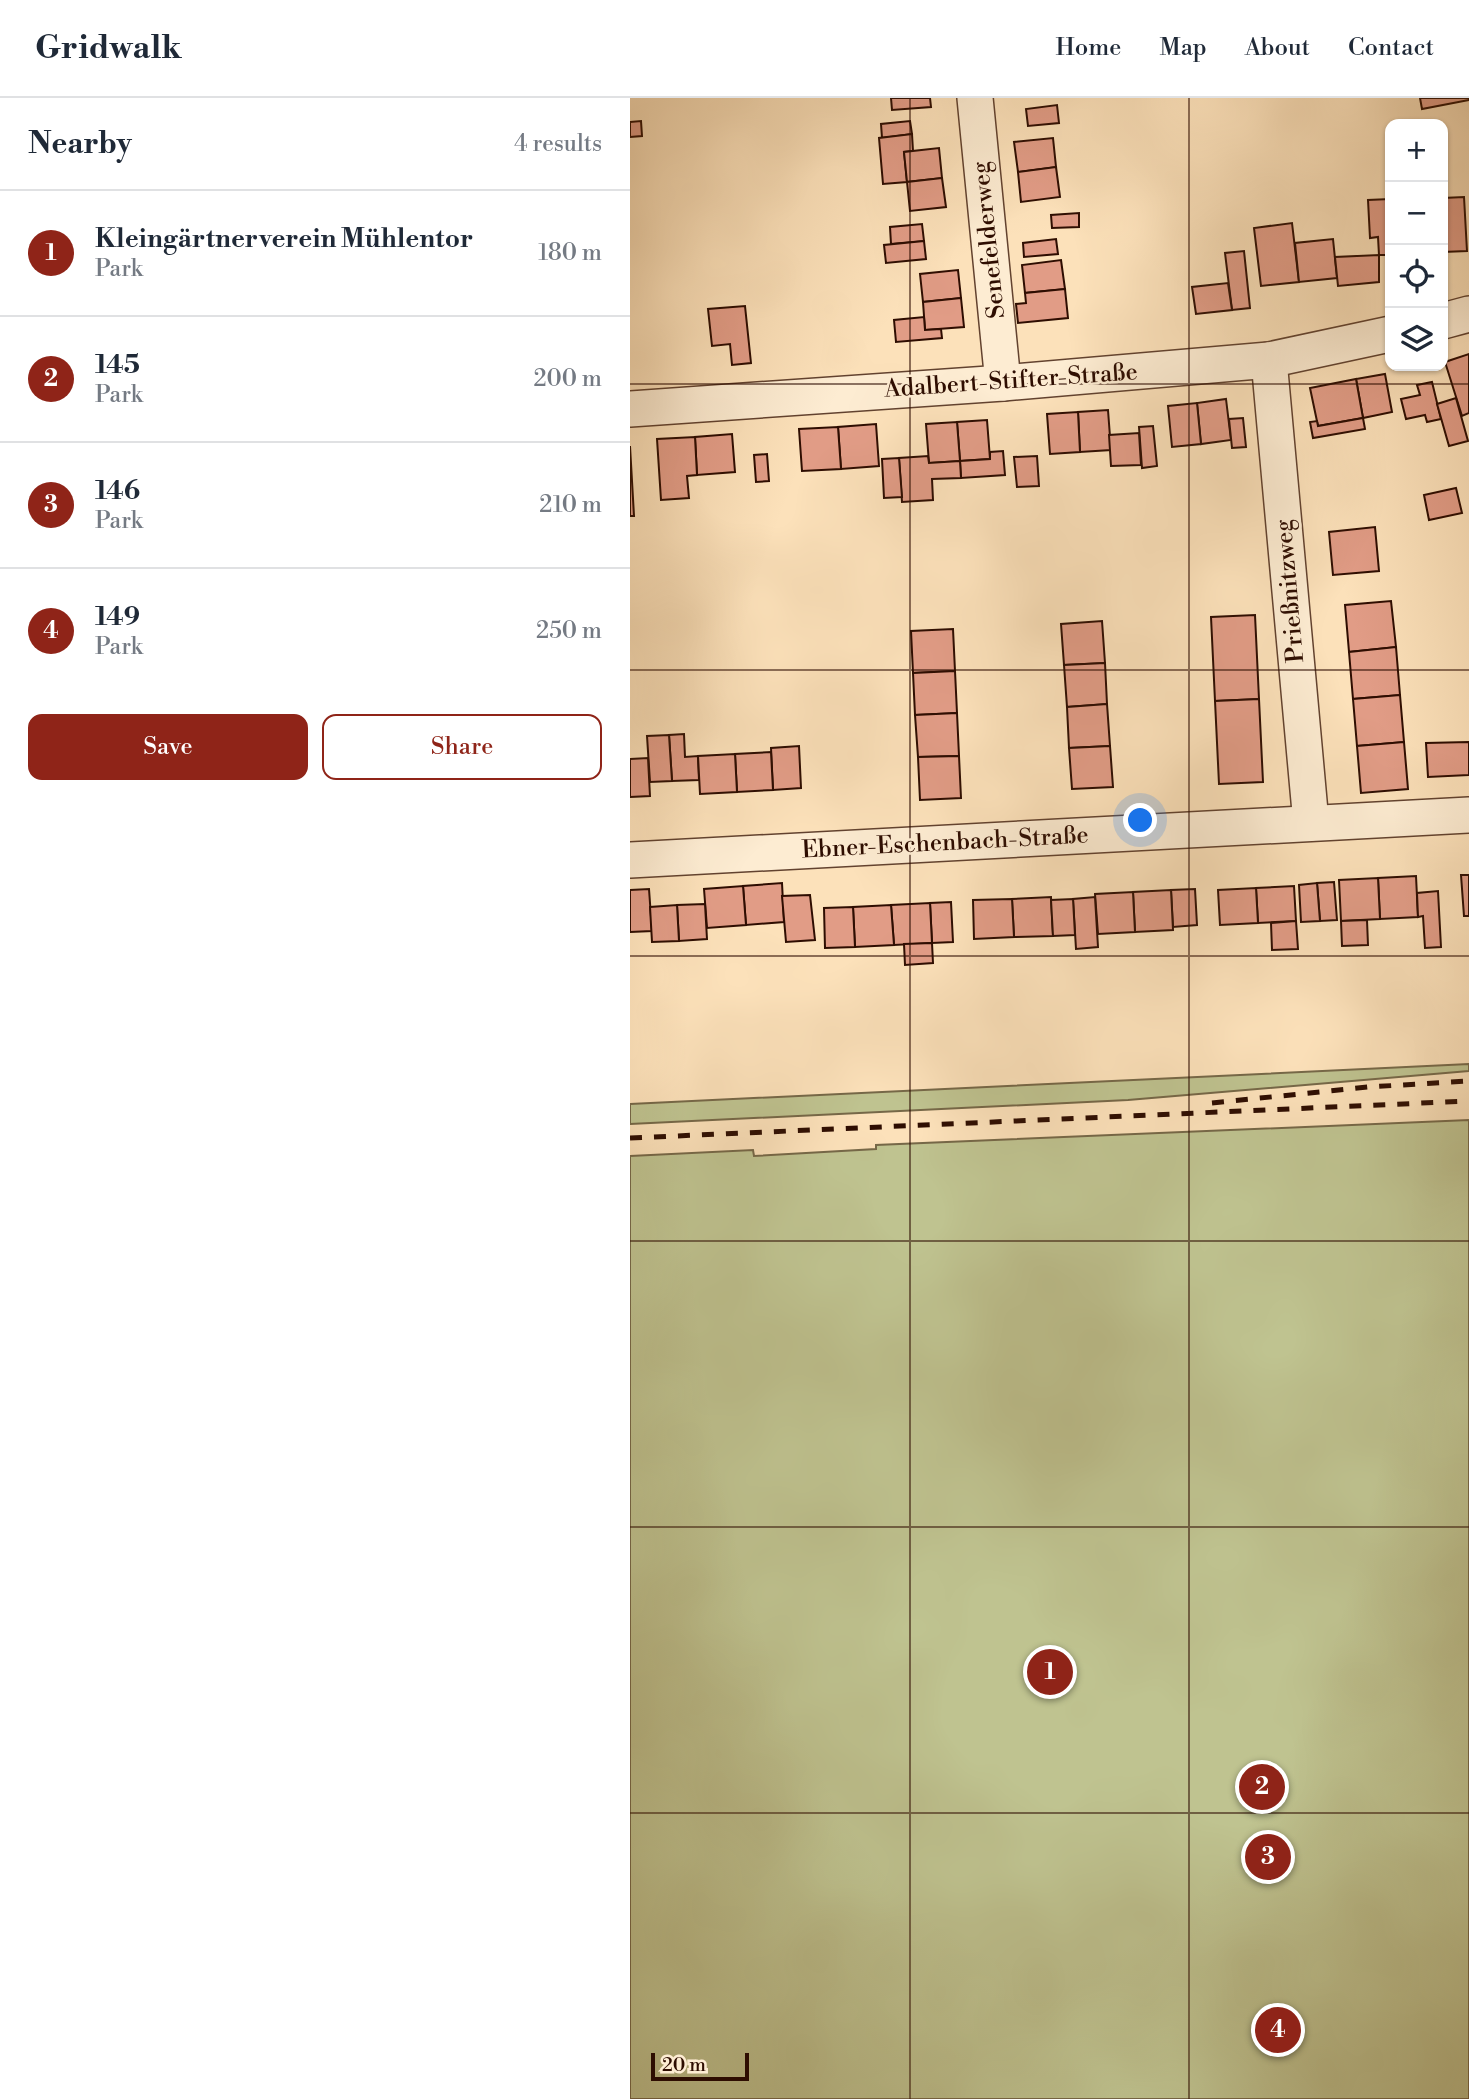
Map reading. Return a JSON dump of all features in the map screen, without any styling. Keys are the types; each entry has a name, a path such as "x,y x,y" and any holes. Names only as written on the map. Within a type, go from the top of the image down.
{"street":[{"name":"Senefelderweg","path":"975,98 1003,383"},
{"path":"1448,320 1469,314"},
{"name":"Adalbert-Stifter-Straße","path":"630,409 1003,383 1269,360 1385,335"},
{"name":"Prießnitzweg","path":"1269,360 1311,823"},
{"name":"Ebner-Eschenbach-Straße","path":"630,860 1469,816"}],"green space":[{"path":"1469,1064 1469,1071 1128,1100 630,1124 630,1104"},
{"path":"1469,1120 1469,2099 630,2099 630,1156 753,1150 754,1156 876,1149 876,1145"}],"building":[{"path":"891,98 930,98 931,107 892,110"},
{"path":"1420,98 1469,98 1469,100 1422,109"},
{"path":"1057,105 1059,123 1028,126 1026,109"},
{"path":"641,121 642,136 630,137 630,122"},
{"path":"910,121 912,134 882,138 881,124"},
{"path":"912,134 913,151 904,152 907,182 883,184 879,138"},
{"path":"1053,138 1056,167 1018,172 1014,142"},
{"path":"939,148 942,178 907,182 904,152"},
{"path":"1056,167 1060,197 1021,202 1018,172"},
{"path":"942,178 946,207 910,211 907,182"},
{"path":"1464,197 1467,251 1448,252 1448,198"},
{"path":"1385,199 1385,255 1379,255 1378,237 1370,238 1368,200"},
{"path":"1079,213 1079,227 1052,228 1051,215"},
{"path":"1292,223 1299,282 1261,286 1254,228"},
{"path":"922,224 924,241 891,244 890,227"},
{"path":"1056,239 1058,254 1024,257 1023,243"},
{"path":"1333,239 1337,278 1299,282 1295,243"},
{"path":"924,241 926,259 886,263 884,245"},
{"path":"1244,251 1250,308 1232,310 1225,253"},
{"path":"1379,255 1379,282 1338,286 1335,257"},
{"path":"1061,260 1065,289 1025,293 1022,265"},
{"path":"958,270 961,298 923,302 920,274"},
{"path":"1228,283 1232,310 1196,314 1192,287"},
{"path":"1065,289 1068,318 1018,323 1016,304 1026,303 1025,293"},
{"path":"961,298 964,327 925,330 923,302"},
{"path":"745,306 751,363 732,365 730,344 712,346 708,309"},
{"path":"924,317 925,330 941,329 942,338 896,342 894,320"},
{"path":"1469,354 1469,413 1462,416 1448,371 1448,361"},
{"path":"1385,374 1392,412 1363,418 1356,379"},
{"path":"1356,379 1363,418 1318,426 1310,388"},
{"path":"1432,382 1441,419 1427,422 1425,415 1406,419 1401,399 1420,395 1417,385"},
{"path":"1456,398 1468,441 1449,446 1437,404"},
{"path":"1226,399 1231,440 1201,444 1197,403"},
{"path":"1197,403 1201,444 1172,447 1168,406"},
{"path":"1108,410 1111,450 1080,452 1078,412"},
{"path":"1078,412 1080,452 1050,454 1047,414"},
{"path":"1243,418 1246,447 1232,448 1229,419"},
{"path":"1363,418 1365,429 1313,438 1310,422 1317,421 1318,426"},
{"path":"987,420 990,459 960,461 957,422"},
{"path":"957,422 960,461 929,463 926,424"},
{"path":"876,424 879,466 841,469 838,427"},
{"path":"1153,426 1157,466 1142,468 1139,427"},
{"path":"838,427 841,469 802,471 799,429"},
{"path":"1139,433 1141,465 1111,466 1109,435"},
{"path":"732,434 735,472 697,475 695,437"},
{"path":"695,437 697,475 687,476 689,498 661,500 657,439"},
{"path":"630,446 634,516 630,516"},
{"path":"1003,451 1005,475 961,478 960,461 990,459 990,452"},
{"path":"767,454 769,481 756,482 754,455"},
{"path":"928,456 929,463 960,461 961,478 932,479 933,500 902,502 899,458"},
{"path":"1037,456 1039,486 1017,487 1014,457"},
{"path":"899,458 902,497 884,498 882,459"},
{"path":"1456,488 1462,513 1429,520 1424,495"},
{"path":"1375,527 1379,571 1333,575 1329,532"},
{"path":"1391,601 1396,647 1349,652 1345,605"},
{"path":"1255,615 1259,699 1215,701 1211,617"},
{"path":"1102,621 1105,663 1064,665 1061,624"},
{"path":"953,629 955,671 913,673 911,631"},
{"path":"1396,647 1400,695 1353,699 1349,652"},
{"path":"1105,663 1107,704 1067,707 1064,665"},
{"path":"955,671 957,713 915,715 913,673"},
{"path":"1400,695 1404,742 1357,746 1353,699"},
{"path":"1259,699 1263,782 1219,784 1215,701"},
{"path":"1107,704 1110,746 1069,748 1067,707"},
{"path":"957,713 959,756 918,757 915,715"},
{"path":"684,734 685,757 698,756 699,780 672,781 669,735"},
{"path":"669,735 672,781 650,782 647,736"},
{"path":"1404,742 1408,789 1361,793 1357,746"},
{"path":"1469,742 1469,775 1428,777 1426,743"},
{"path":"799,746 801,788 773,790 771,748"},
{"path":"1110,746 1113,787 1072,789 1069,748"},
{"path":"771,752 773,790 737,792 735,754"},
{"path":"735,754 737,792 700,794 698,756"},
{"path":"959,756 961,798 920,800 918,757"},
{"path":"648,758 650,796 630,797 630,759"},
{"path":"1461,875 1469,875 1469,916 1464,916"},
{"path":"1416,876 1418,917 1380,919 1378,878"},
{"path":"1378,878 1380,919 1341,921 1339,880"},
{"path":"1334,882 1337,920 1320,921 1317,883"},
{"path":"782,883 784,922 746,925 743,886"},
{"path":"1317,883 1320,921 1301,922 1299,885"},
{"path":"743,886 746,925 707,928 704,889"},
{"path":"1294,886 1296,921 1258,923 1256,888"},
{"path":"1256,888 1258,923 1220,925 1218,890"},
{"path":"649,889 652,931 630,932 630,890"},
{"path":"1195,889 1197,925 1173,927 1171,890"},
{"path":"1171,890 1173,930 1135,932 1133,892"},
{"path":"1438,891 1441,947 1425,948 1423,916 1418,917 1417,893"},
{"path":"1133,892 1135,932 1098,934 1095,894"},
{"path":"810,895 815,940 786,942 782,896"},
{"path":"1051,897 1053,936 1014,937 1012,899"},
{"path":"1095,897 1098,947 1076,949 1073,899"},
{"path":"1012,899 1014,937 974,939 973,900"},
{"path":"1073,899 1075,935 1053,936 1051,900"},
{"path":"951,902 953,942 932,943 930,903"},
{"path":"930,903 932,943 894,945 891,905"},
{"path":"705,904 707,939 679,941 677,905"},
{"path":"677,905 679,941 652,942 650,907"},
{"path":"891,905 894,945 855,947 853,907"},
{"path":"853,907 855,947 825,948 824,908"},
{"path":"1367,920 1368,945 1342,946 1341,921"},
{"path":"1296,921 1298,949 1272,950 1271,923"},
{"path":"932,943 933,963 905,965 904,944"}],"railway":[{"path":"1212,1103 1368,1087 1469,1081"},
{"path":"630,1138 1469,1101"}],"place":[{"name":"Kleingärtnerverein Mühlentor","path":"1050,1672"},
{"name":"145","path":"1262,1787"},
{"name":"146","path":"1268,1857"},
{"name":"149","path":"1278,2030"}]}
